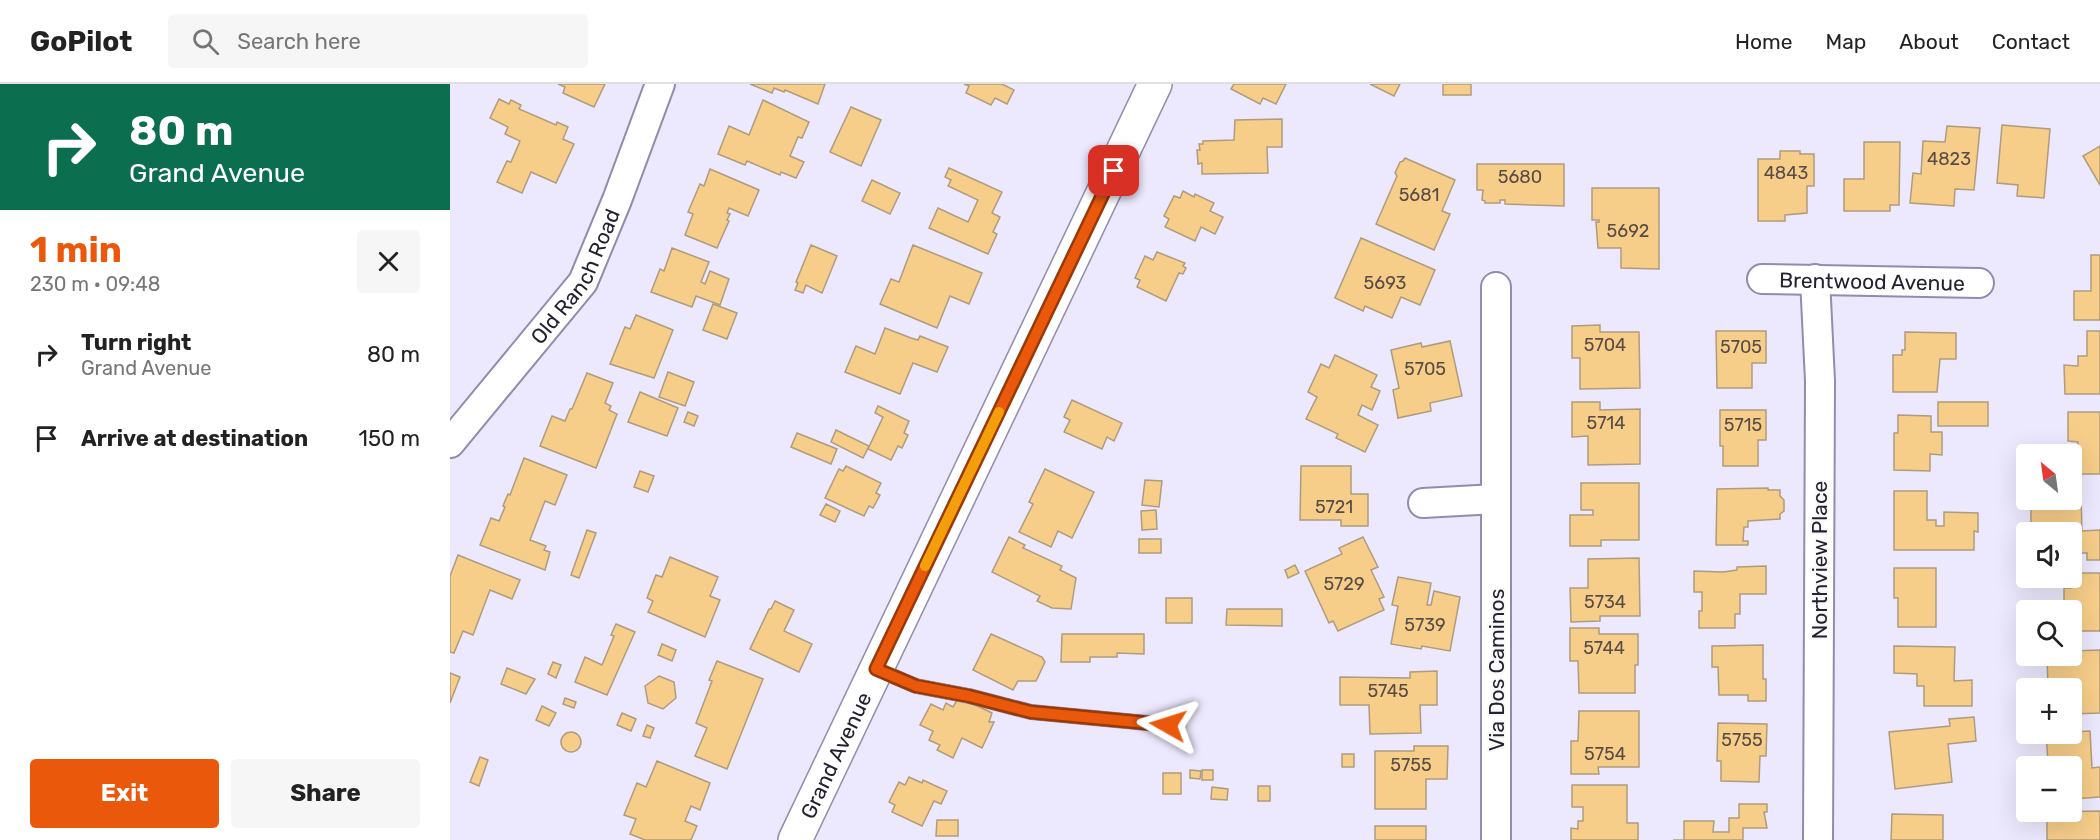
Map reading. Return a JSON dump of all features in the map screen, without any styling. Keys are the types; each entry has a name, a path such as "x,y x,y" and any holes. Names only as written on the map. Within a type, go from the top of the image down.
{"street":[{"name":"Old Ranch Road","path":"450,443 583,282 617,200 660,84"},
{"name":"Grand Avenue","path":"795,840 1155,84"},
{"name":"Brentwood Avenue","path":"1762,279 1979,283"},
{"name":"Northview Place","path":"1815,279 1820,381 1818,840"},
{"name":"Via Dos Caminos","path":"1496,287 1496,840"},
{"path":"1423,503 1496,499"}],"lane":[{"path":"876,669 916,686 969,696 1031,712 1168,725"}],"building":[{"path":"558,84 605,84 594,107 563,93 565,87"},
{"path":"750,84 825,84 818,104 785,90 784,92 774,88 772,93"},
{"path":"964,84 1002,84 1014,90 1007,104 995,98 991,105 966,93 969,86"},
{"path":"1234,84 1286,84 1276,104 1263,98 1260,104 1231,89"},
{"path":"1370,84 1400,84 1394,96"},
{"path":"1443,84 1471,84 1471,95 1443,95"},
{"path":"499,99 509,104 511,100 521,105 519,109 556,125 557,122 568,127 563,139 574,144 556,183 531,172 522,193 497,182 507,161 511,162 520,141 505,134 508,127 490,118"},
{"path":"763,100 809,122 802,138 798,137 790,156 804,162 796,178 781,172 780,175 747,161 745,165 718,154 729,126 749,135"},
{"path":"851,107 881,120 861,166 830,152"},
{"path":"1282,119 1282,147 1267,147 1268,173 1202,174 1202,163 1198,164 1197,150 1200,150 1199,144 1203,144 1203,141 1234,140 1235,120"},
{"path":"2002,125 2050,129 2044,198 2017,196 2018,185 1997,183"},
{"path":"1947,126 1980,128 1974,190 1955,189 1954,206 1910,203 1913,173 1921,174 1923,141 1945,142"},
{"path":"1864,142 1900,142 1899,205 1890,205 1890,211 1844,211 1844,179 1864,179"},
{"path":"2100,146 2100,185 2083,156"},
{"path":"1780,151 1814,154 1814,186 1807,186 1807,213 1785,215 1785,221 1758,221 1758,159 1780,159"},
{"path":"1405,158 1455,180 1442,211 1450,214 1434,250 1376,224 1397,176 1395,173 1400,162"},
{"path":"1477,164 1564,164 1564,206 1505,204 1505,200 1500,200 1500,203 1485,203 1482,200 1483,190 1477,190"},
{"path":"949,168 1002,192 992,213 1000,217 993,232 997,234 988,254 929,228 938,208 968,222 978,200 948,186 951,180 945,177"},
{"path":"710,169 759,190 748,216 729,208 727,213 730,214 727,220 729,221 717,248 685,235 693,214 688,212 700,184 704,186"},
{"path":"872,180 900,193 890,214 862,201"},
{"path":"1592,188 1659,188 1659,269 1621,268 1621,248 1598,248 1596,222 1599,220 1592,220"},
{"path":"1183,191 1214,203 1210,211 1223,217 1215,234 1201,227 1195,241 1165,227 1169,219 1164,216 1174,196 1180,198"},
{"path":"1361,238 1435,270 1420,305 1401,297 1392,318 1365,306 1363,311 1335,298"},
{"path":"811,245 837,256 822,293 806,285 803,293 795,290"},
{"path":"913,245 982,273 969,304 950,296 937,328 880,304 891,279 899,282"},
{"path":"672,248 709,262 701,282 705,284 710,271 729,279 720,305 696,296 692,307 651,292 660,269 664,271"},
{"path":"1157,252 1185,263 1183,266 1186,268 1183,274 1179,273 1166,301 1137,287 1140,280 1135,278 1145,256 1153,260"},
{"path":"2091,255 2100,255 2100,320 2074,320 2074,291 2091,291"},
{"path":"713,304 737,313 727,339 703,330"},
{"path":"636,315 673,330 654,378 610,364 625,327 630,329"},
{"path":"1600,325 1600,332 1639,332 1640,388 1580,389 1580,358 1572,358 1572,326"},
{"path":"885,328 918,340 920,336 948,347 937,372 913,363 900,394 845,372 856,346 875,354"},
{"path":"1716,331 1766,331 1766,363 1752,363 1752,388 1717,388"},
{"path":"2087,331 2100,331 2100,394 2065,394 2064,365 2078,366 2078,356 2087,356"},
{"path":"1905,332 1956,333 1956,359 1940,359 1937,392 1893,392 1893,355 1902,355 1902,350 1905,350"},
{"path":"1450,341 1462,396 1430,403 1431,411 1398,418 1393,390 1399,388 1391,350 1421,343 1422,347"},
{"path":"1335,355 1377,375 1371,387 1380,391 1372,410 1362,405 1358,415 1378,425 1365,452 1336,438 1338,434 1306,419 1317,397 1308,392 1321,364 1329,368"},
{"path":"668,372 694,382 685,406 659,397"},
{"path":"587,373 613,383 605,403 611,406 609,410 617,414 596,468 540,446 552,416 565,421"},
{"path":"640,392 678,408 667,436 628,422"},
{"path":"1072,400 1122,423 1114,441 1107,437 1102,449 1064,432 1070,420 1064,417"},
{"path":"1572,402 1600,402 1600,410 1640,409 1640,464 1588,465 1588,436 1572,437"},
{"path":"1938,402 1988,402 1988,426 1938,426"},
{"path":"878,406 909,421 904,433 908,435 902,448 898,446 891,460 868,449 883,417 875,413"},
{"path":"1720,410 1766,410 1766,440 1758,440 1758,466 1723,466 1723,446 1720,446"},
{"path":"688,412 698,416 694,426 684,422"},
{"path":"2068,412 2100,412 2100,474 2082,474 2082,444 2068,441"},
{"path":"1898,415 1931,416 1931,432 1942,432 1942,455 1930,454 1930,471 1894,470 1894,433 1898,433"},
{"path":"836,430 869,446 863,458 831,442"},
{"path":"797,433 837,449 831,464 791,447"},
{"path":"524,458 567,475 555,505 545,501 530,540 546,546 544,550 550,552 545,570 480,545 491,518 499,521 505,507 503,506 508,494 510,495"},
{"path":"846,466 881,483 876,493 880,495 873,508 869,506 864,516 825,498 839,469 843,471"},
{"path":"1301,466 1351,466 1351,494 1368,494 1368,526 1341,526 1341,520 1300,520"},
{"path":"1045,469 1094,492 1072,538 1058,531 1051,547 1019,532 1033,504 1029,502"},
{"path":"640,471 654,476 648,492 634,487"},
{"path":"1145,480 1162,481 1159,507 1142,505"},
{"path":"1581,483 1639,483 1639,540 1601,540 1601,546 1570,546 1570,515 1593,515 1593,510 1581,510"},
{"path":"1768,488 1768,490 1780,490 1780,496 1784,500 1784,511 1780,514 1780,519 1748,521 1748,527 1744,527 1743,541 1748,541 1748,545 1716,545 1717,489"},
{"path":"1894,491 1927,491 1927,520 1936,520 1936,526 1944,526 1944,512 1978,513 1978,532 1974,531 1974,550 1894,550"},
{"path":"826,504 840,511 835,522 820,515"},
{"path":"1156,510 1157,529 1142,530 1141,511"},
{"path":"2031,510 2081,510 2082,522 2031,522"},
{"path":"587,530 596,533 579,578 571,575"},
{"path":"2100,530 2100,560 2087,560 2087,553 2082,553 2082,531"},
{"path":"1009,537 1025,545 1023,548 1062,566 1060,570 1076,578 1071,609 1052,608 1037,601 1040,596 992,572"},
{"path":"1363,537 1378,567 1371,570 1384,597 1379,599 1384,610 1338,631 1333,621 1329,623 1305,571 1342,554 1339,548"},
{"path":"1139,539 1161,539 1161,553 1139,553"},
{"path":"458,555 520,580 512,599 490,590 473,635 463,631 454,653 450,652 450,576"},
{"path":"670,557 718,577 710,596 720,600 705,637 648,612 653,601 647,598 656,575 662,577"},
{"path":"1639,558 1640,616 1600,616 1600,621 1571,622 1570,588 1588,588 1588,559"},
{"path":"1295,565 1299,573 1288,578 1285,570"},
{"path":"1766,566 1766,594 1740,594 1740,614 1735,614 1735,628 1699,628 1702,592 1694,592 1694,571 1723,572 1737,570 1737,567"},
{"path":"1894,568 1936,568 1936,627 1898,627 1898,598 1894,598"},
{"path":"2082,573 2100,573 2100,631 2082,631 2082,600 2064,600 2064,588 2082,588"},
{"path":"1398,577 1431,583 1427,605 1431,605 1434,591 1460,597 1450,651 1391,644 1398,606 1392,605"},
{"path":"1166,598 1192,598 1192,623 1166,623"},
{"path":"775,601 794,610 784,631 812,644 799,672 750,649"},
{"path":"1227,609 1282,609 1282,626 1226,625"},
{"path":"616,624 635,632 607,695 575,682 585,657 602,665 614,636 611,635"},
{"path":"1570,628 1599,628 1599,634 1638,634 1635,693 1579,693 1578,661 1570,661"},
{"path":"991,634 1042,657 1045,662 1036,681 1018,681 1013,690 973,670"},
{"path":"1062,634 1144,634 1144,654 1117,653 1117,657 1090,657 1090,662 1061,662"},
{"path":"662,644 676,650 672,661 658,655"},
{"path":"1763,645 1763,679 1766,679 1766,701 1748,701 1748,695 1719,695 1718,667 1712,667 1712,646"},
{"path":"1894,646 1955,647 1954,681 1972,680 1972,706 1924,706 1924,686 1917,686 1917,674 1894,673"},
{"path":"2100,650 2100,713 2082,714 2082,678 2048,678 2047,666 2082,666 2082,651"},
{"path":"717,661 763,679 727,769 695,756 707,728 696,723"},
{"path":"553,662 561,665 556,678 548,674"},
{"path":"507,668 535,679 526,694 501,684"},
{"path":"1437,671 1437,705 1420,705 1421,733 1370,734 1369,705 1340,705 1340,677 1410,678 1410,672"},
{"path":"450,673 460,677 450,703"},
{"path":"659,676 674,682 676,698 663,709 648,703 645,686"},
{"path":"959,697 992,713 989,722 994,722 982,748 962,738 953,758 937,750 940,745 929,740 933,731 920,725 931,704 943,710 946,703 953,707"},
{"path":"565,698 576,702 574,708 563,704"},
{"path":"542,706 556,713 549,726 536,720"},
{"path":"1579,711 1639,711 1639,767 1598,767 1599,774 1571,774 1571,741 1578,741"},
{"path":"622,713 636,719 631,731 617,725"},
{"path":"1974,717 1976,741 1948,744 1952,782 1895,789 1889,732 1950,726 1949,719"},
{"path":"1718,723 1767,724 1766,756 1760,756 1759,782 1721,781 1721,761 1717,761"},
{"path":"647,725 654,728 650,738 643,736"},
{"path":"2082,731 2090,731 2092,768 2100,767 2100,797 2082,798 2082,756 2048,756 2047,744 2082,744"},
{"path":"571,732 578,735 581,742 578,749 571,752 564,749 561,742 564,735"},
{"path":"1414,746 1448,746 1447,779 1426,779 1426,809 1375,809 1375,751 1414,751"},
{"path":"1342,754 1354,754 1354,767 1342,767"},
{"path":"480,757 488,760 479,786 470,782"},
{"path":"657,761 710,783 700,810 691,806 685,821 697,826 691,840 645,840 630,834 636,819 624,815 637,783 646,787"},
{"path":"1190,770 1201,771 1200,779 1190,778"},
{"path":"1202,770 1213,770 1213,780 1202,780"},
{"path":"1163,773 1181,773 1181,794 1163,794"},
{"path":"909,777 922,783 923,780 947,791 941,804 934,801 922,826 892,812 895,805 889,802 899,782 905,785"},
{"path":"1572,785 1627,785 1627,823 1638,823 1638,840 1571,840 1571,828 1578,829 1578,821 1583,821 1583,807 1572,807"},
{"path":"1258,786 1270,786 1270,801 1258,801"},
{"path":"1212,787 1228,789 1227,800 1211,799"},
{"path":"1739,804 1767,804 1767,812 1764,812 1767,828 1743,828 1743,840 1684,840 1684,821 1714,821 1713,832 1729,832 1729,818 1739,818"},
{"path":"2082,811 2100,811 2100,840 2047,840 2047,822 2082,822"},
{"path":"1892,814 1943,815 1943,840 1891,840"},
{"path":"937,820 958,820 958,836 936,836"},
{"path":"1375,826 1426,826 1426,840 1375,840"}],"slow traffic":[{"path":"925,566 999,412"}],"route":[{"path":"1114,171 876,669 916,686 969,696 1031,712 1168,725"}]}
